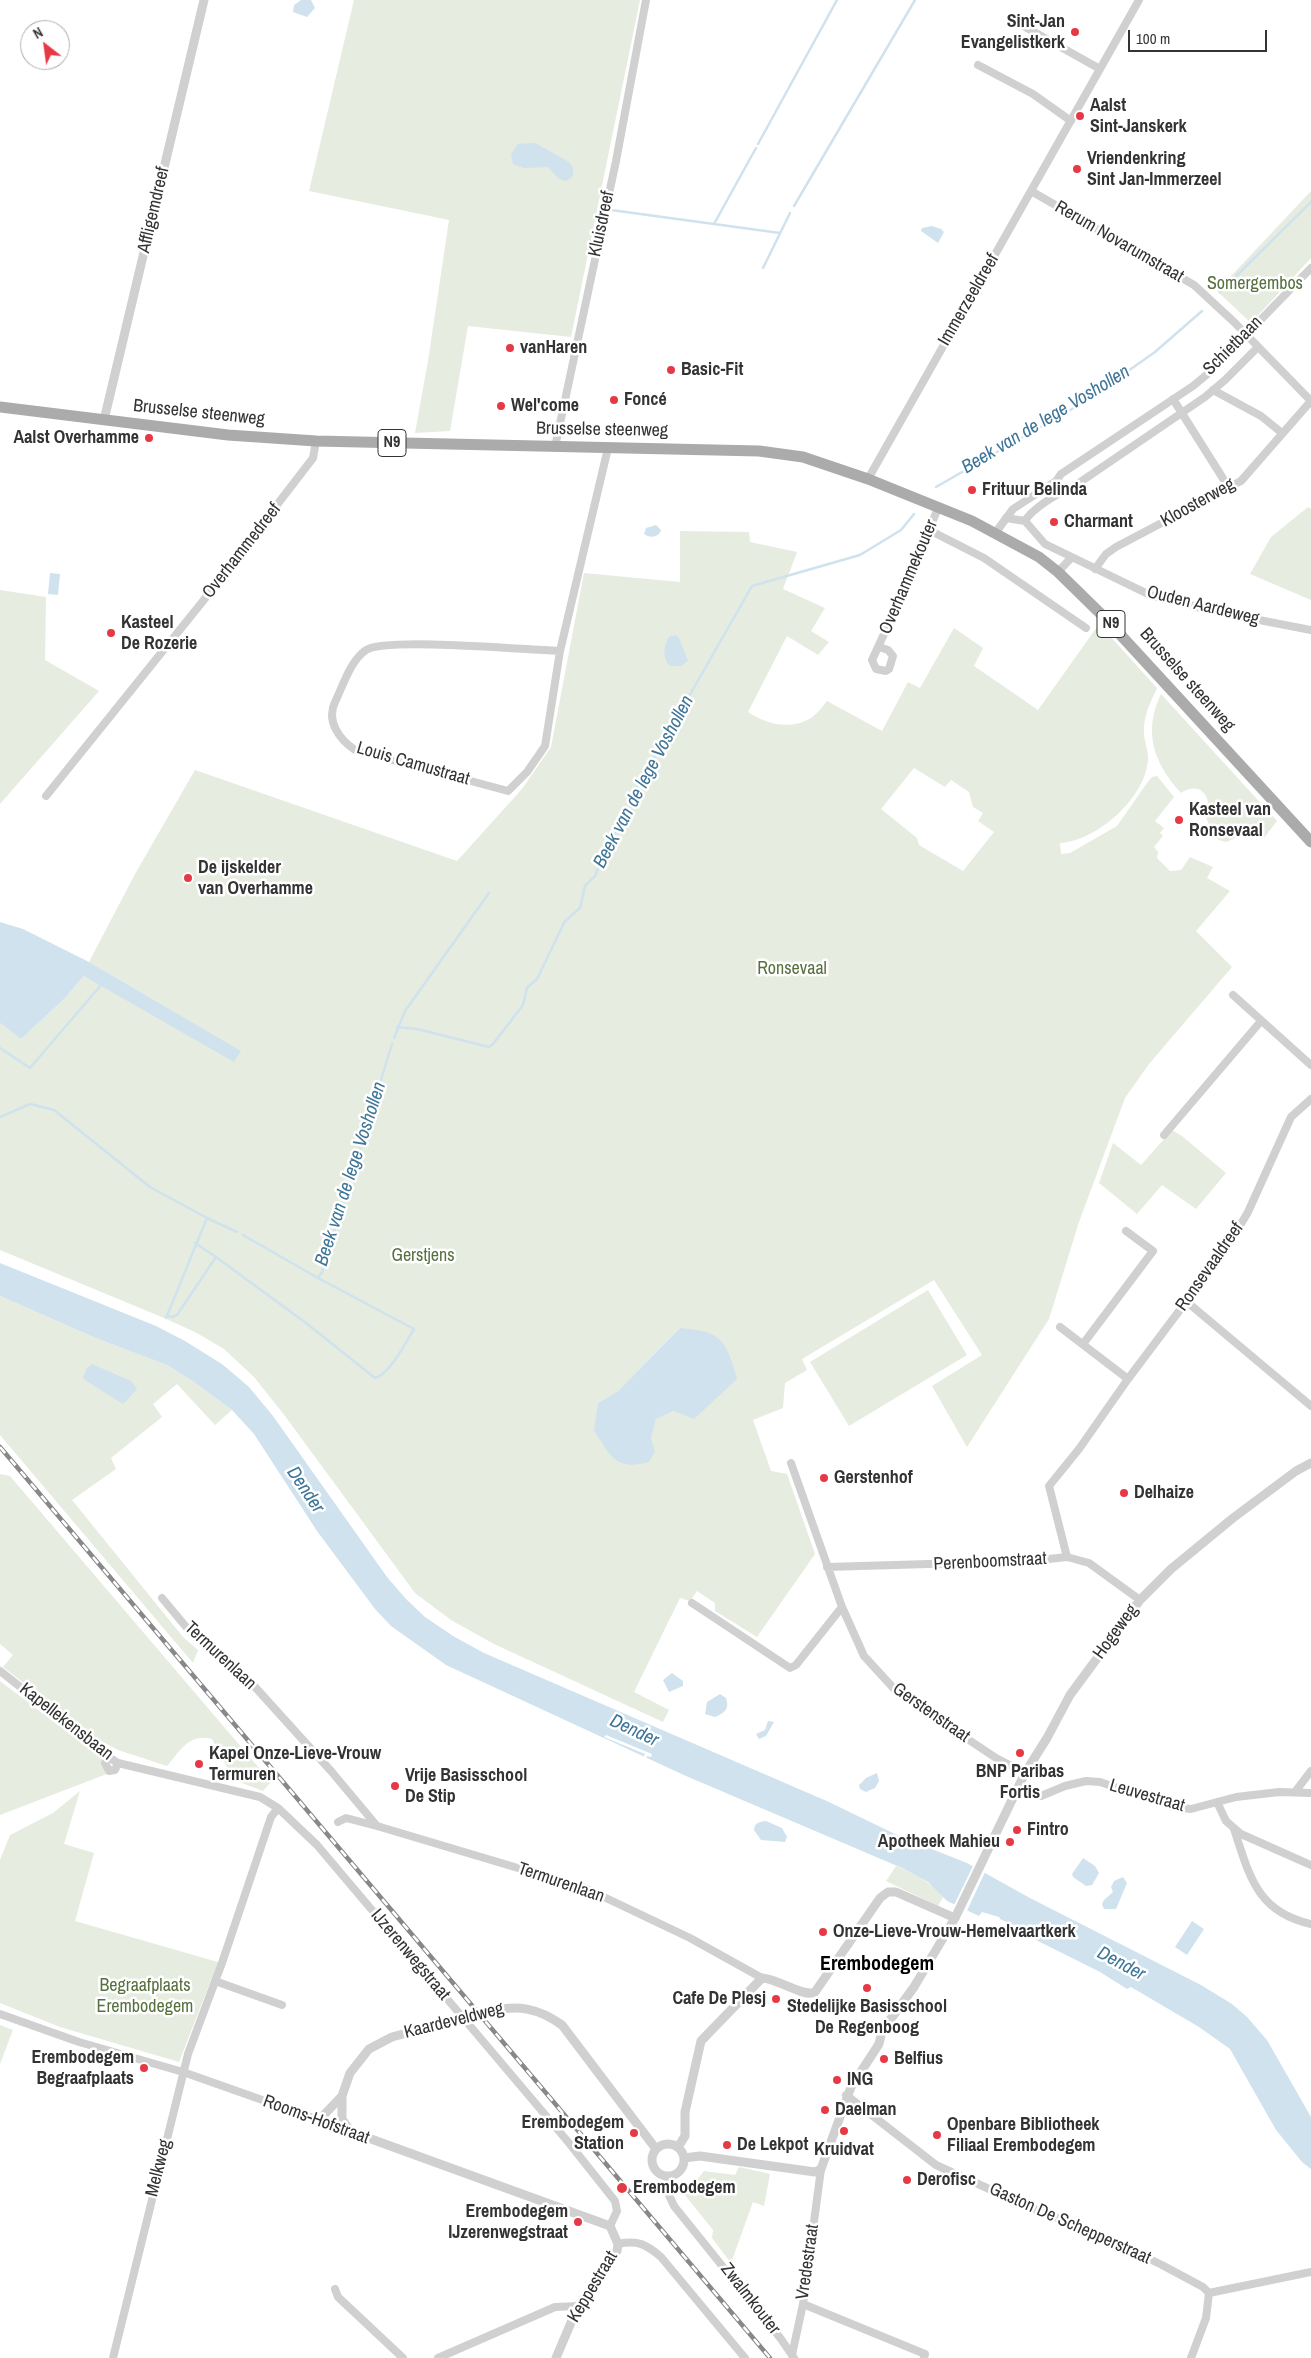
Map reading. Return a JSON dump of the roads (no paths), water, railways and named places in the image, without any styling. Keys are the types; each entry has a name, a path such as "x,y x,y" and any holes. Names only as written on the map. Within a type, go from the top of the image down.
{"main road":[{"name":"Brusselse steenweg","path":"0,407 228,435 316,441 781,452 803,457 868,479 996,532 1039,557 1058,572 1105,618 1311,842"}],"street":[{"name":"Affligemdreef","path":"104,420 204,0"},
{"name":"Kluisdreef","path":"555,447 616,160 646,0"},
{"name":"Immerzeeldreef","path":"868,479 1139,0"},
{"path":"1011,19 1100,68"},
{"path":"978,65 1033,94 1071,121"},
{"name":"Rerum Novarumstraat","path":"1031,191 1194,285 1246,333 1311,401"},
{"name":"Schietbaan","path":"996,532 1013,509 1056,481 1061,474 1174,399 1210,372 1311,268"},
{"name":"Schietbaan","path":"1026,521 1028,516 1063,491 1070,489 1213,390 1258,347"},
{"path":"1213,390 1261,416 1282,433"},
{"path":"1174,399 1229,488"},
{"name":"Kloosterweg","path":"1096,569 1106,554 1116,547 1241,480 1311,401"},
{"name":"Overhammedreef","path":"46,796 197,608 313,458 316,441"},
{"name":"Louis Camustraat","path":"560,651 413,644 380,646 367,649 356,660 333,708 333,720 337,733 345,743 355,750 508,790 527,772 545,746 560,651 608,448"},
{"path":"1056,481 1063,491"},
{"name":"Overhammekouter","path":"879,647 938,508"},
{"path":"1006,518 1026,521"},
{"name":"Ouden Aardeweg","path":"1026,521 1045,544 1150,595 1213,612 1311,630"},
{"path":"929,530 984,558 1086,628"},
{"path":"1058,572 1071,558"},
{"path":"1233,995 1311,1065"},
{"path":"1164,1136 1260,1021"},
{"name":"Ronsevaaldreef","path":"1066,1557 1049,1486 1079,1449 1128,1379 1228,1246 1248,1212 1291,1117 1311,1099"},
{"path":"1082,1344 1153,1251 1126,1231"},
{"path":"1187,1302 1311,1406"},
{"path":"1060,1327 1128,1379"},
{"name":"Gerstenstraat","path":"791,1463 842,1607 864,1656 897,1692 996,1758 1024,1773"},
{"name":"Hogeweg","path":"821,2169 846,2095 879,2044 882,2031 914,1987 957,1914 1024,1773 1047,1738 1070,1695 1140,1600 1171,1569 1233,1518 1296,1471 1311,1464"},
{"name":"Perenboomstraat","path":"827,1567 1030,1562 1066,1557 1089,1563 1140,1600"},
{"name":"Termurenlaan","path":"162,1598 192,1634 246,1677 314,1752 377,1826"},
{"path":"692,1603 790,1668 796,1666 842,1607"},
{"name":"Kapellekensbaan","path":"0,1671 118,1763 260,1797 278,1808"},
{"path":"1295,1792 1311,1771"},
{"name":"Leuvestraat","path":"1015,1793 1042,1796 1065,1786 1086,1781 1100,1782 1174,1807 1191,1809 1236,1797 1311,1792"},
{"path":"1217,1802 1226,1821 1241,1834 1311,1864"},
{"name":"IJzerenwegstraat","path":"278,1808 317,1845 613,2199 617,2211 610,2226"},
{"name":"Melkweg","path":"113,2358 183,2072 271,1817 278,1808"},
{"name":"Termurenlaan","path":"338,1822 346,1818 377,1826 585,1888 690,1938 762,1978"},
{"path":"1234,1828 1252,1882 1260,1894 1272,1906 1290,1916 1311,1924"},
{"path":"678,2148 685,2136 685,2112 701,2040 762,1978 773,1978 805,1994 815,1992 880,1898 888,1892 896,1892 957,1914"},
{"path":"214,1981 282,2005"},
{"name":"Kaardeveldweg","path":"319,2120 342,2096 350,2073 361,2056 376,2044 392,2037 454,2020 503,2008 523,2007 542,2012 562,2025 656,2149"},
{"name":"Rooms-Hofstraat","path":"0,2014 80,2042 183,2072 610,2226"},
{"name":"Gaston De Schepperstraat","path":"846,2095 936,2165 1091,2231 1204,2287 1209,2293"},
{"path":"342,2096 342,2119 352,2132"},
{"path":"667,2144 678,2148 684,2158 680,2172 669,2177 663,2176 654,2170 651,2159 656,2149 667,2144"},
{"path":"684,2158 700,2156 815,2172 821,2169"},
{"name":"Vredestraat","path":"793,2356 821,2169"},
{"name":"Zwalmkouter","path":"669,2177 670,2199 793,2356"},
{"path":"610,2226 618,2244 633,2241 647,2245 661,2257 745,2358"},
{"name":"Keppestraat","path":"556,2358 578,2306 612,2258 618,2244"},
{"path":"1191,2358 1206,2318 1209,2293 1311,2272"},
{"path":"336,2289 338,2297 403,2358"},
{"path":"802,2304 924,2354 924,2358"},
{"path":"438,2358 555,2307 578,2306"}],"water":[{"path":"301,0 311,0 315,8 307,17 293,12 294,5"},
{"path":"535,143 569,162 573,168 573,176 566,181 559,179 548,167 524,168 513,164 511,154 518,144"},
{"path":"932,226 944,232 938,243 921,231 922,228"},
{"path":"656,525 661,530 658,535 651,537 644,534 646,528"},
{"path":"50,573 60,574 58,595 48,594"},
{"path":"676,635 688,661 681,666 670,666 667,663 665,647 670,636"},
{"path":"0,922 23,929 89,962 241,1051 234,1062 84,976 63,1000 21,1039 0,1023"},
{"name":"Dender","path":"0,1263 156,1326 222,1364 249,1387 273,1416 387,1577 425,1617 453,1636 484,1653 829,1802 899,1836 967,1863 1028,1897 1201,1985 1232,2004 1247,2017 1267,2040 1311,2117 1311,2169 1302,2162 1276,2130 1230,2049 1199,2027 1131,1987 1127,1989 1100,1972 1014,1929 1015,1926 999,1917 982,1912 979,1916 947,1901 928,1882 902,1868 686,1776 446,1665 391,1626 375,1609 317,1531 254,1434 232,1410 167,1365 98,1339 0,1296"},
{"path":"680,1328 705,1332 714,1335 720,1340 729,1355 737,1379 694,1419 674,1411 656,1419 651,1439 655,1451 649,1462 637,1464 621,1463 610,1454 594,1431 598,1403 618,1391"},
{"path":"92,1364 131,1381 137,1389 123,1404 85,1380 83,1377 87,1368"},
{"path":"672,1673 683,1681 683,1686 669,1692 663,1680"},
{"path":"720,1694 726,1698 727,1708 715,1717 705,1714 707,1702"},
{"path":"768,1721 774,1722 766,1736 759,1739 756,1734 765,1730"},
{"path":"877,1773 879,1781 875,1788 866,1792 860,1789 859,1785 866,1778"},
{"path":"766,1821 782,1828 787,1837 785,1842 761,1840 754,1830 755,1825"},
{"path":"1083,1858 1095,1866 1099,1873 1092,1885 1086,1886 1073,1877 1072,1874"},
{"path":"1123,1877 1127,1883 1116,1909 1104,1909 1102,1904 1113,1892 1111,1887 1114,1881"},
{"path":"1192,1921 1204,1929 1187,1955 1175,1947"}],"waterway":[{"path":"758,144 837,0"},
{"path":"794,206 915,0"},
{"path":"714,224 756,148"},
{"path":"1220,292 1311,202"},
{"path":"611,210 780,233"},
{"path":"763,268 790,213"},
{"name":"Beek van de lege Voshollen","path":"936,487 1084,402 1155,352 1202,311"},
{"name":"Beek van de lege Voshollen","path":"397,1027 417,1029 489,1047 493,1044 523,1005 527,988 537,979 565,921 580,908 585,886 595,876 606,848 630,807 636,789 752,586 860,555 901,530 914,514"},
{"name":"Beek van de lege Voshollen","path":"394,1038 405,1011 489,893"},
{"path":"0,1048 30,1068 101,985"},
{"name":"Beek van de lege Voshollen","path":"243,1235 318,1278 322,1272 392,1044"},
{"path":"0,1117 30,1104 54,1110 150,1187 207,1218"},
{"name":"Beek van de lege Voshollen","path":"166,1318 207,1218 237,1232"},
{"path":"167,1316 177,1315 216,1257 195,1243"},
{"path":"216,1257 306,1323 375,1378 381,1375 392,1364 414,1329 318,1278"}],"railway":[{"path":"0,1447 770,2358"}],"place":[{"name":"Sint-Jan Evangelistkerk","path":"1075,32"},
{"name":"Aalst Sint-Janskerk","path":"1080,116"},
{"name":"Vriendenkring Sint Jan-Immerzeel","path":"1077,169"},
{"name":"vanHaren","path":"510,348"},
{"name":"Basic-Fit","path":"671,370"},
{"name":"Foncé","path":"614,400"},
{"name":"Wel'come","path":"501,406"},
{"name":"Aalst Overhamme","path":"149,438"},
{"name":"Frituur Belinda","path":"972,490"},
{"name":"Charmant","path":"1054,522"},
{"name":"Kasteel De Rozerie","path":"111,633"},
{"name":"Kasteel van Ronsevaal","path":"1179,820"},
{"name":"De ijskelder van Overhamme","path":"188,878"},
{"name":"Gerstenhof","path":"824,1478"},
{"name":"Delhaize","path":"1124,1493"},
{"name":"BNP Paribas Fortis","path":"1020,1753"},
{"name":"Kapel Onze-Lieve-Vrouw Termuren","path":"199,1764"},
{"name":"Vrije Basisschool De Stip","path":"395,1786"},
{"name":"Fintro","path":"1017,1830"},
{"name":"Apotheek Mahieu","path":"1010,1842"},
{"name":"Onze-Lieve-Vrouw-Hemelvaartkerk","path":"823,1932"},
{"name":"Stedelijke Basisschool De Regenboog","path":"867,1988"},
{"name":"Cafe De Plesj","path":"776,1999"},
{"name":"Belfius","path":"884,2059"},
{"name":"Erembodegem Begraafplaats","path":"144,2068"},
{"name":"ING","path":"837,2080"},
{"name":"Daelman","path":"825,2110"},
{"name":"Kruidvat","path":"844,2131"},
{"name":"Erembodegem Station","path":"634,2133"},
{"name":"Openbare Bibliotheek Filiaal Erembodegem","path":"937,2135"},
{"name":"De Lekpot","path":"727,2145"},
{"name":"Derofisc","path":"907,2180"},
{"name":"Erembodegem","path":"622,2188"},
{"name":"Erembodegem IJzerenwegstraat","path":"578,2222"}],"district":[{"name":"Erembodegem","path":"877,1965"}],"park label":[{"name":"Somergembos","path":"1255,284"},
{"name":"Ronsevaal","path":"792,969"},
{"name":"Gerstjens","path":"423,1256"},
{"name":"Begraafplaats Erembodegem","path":"145,1996"}]}
